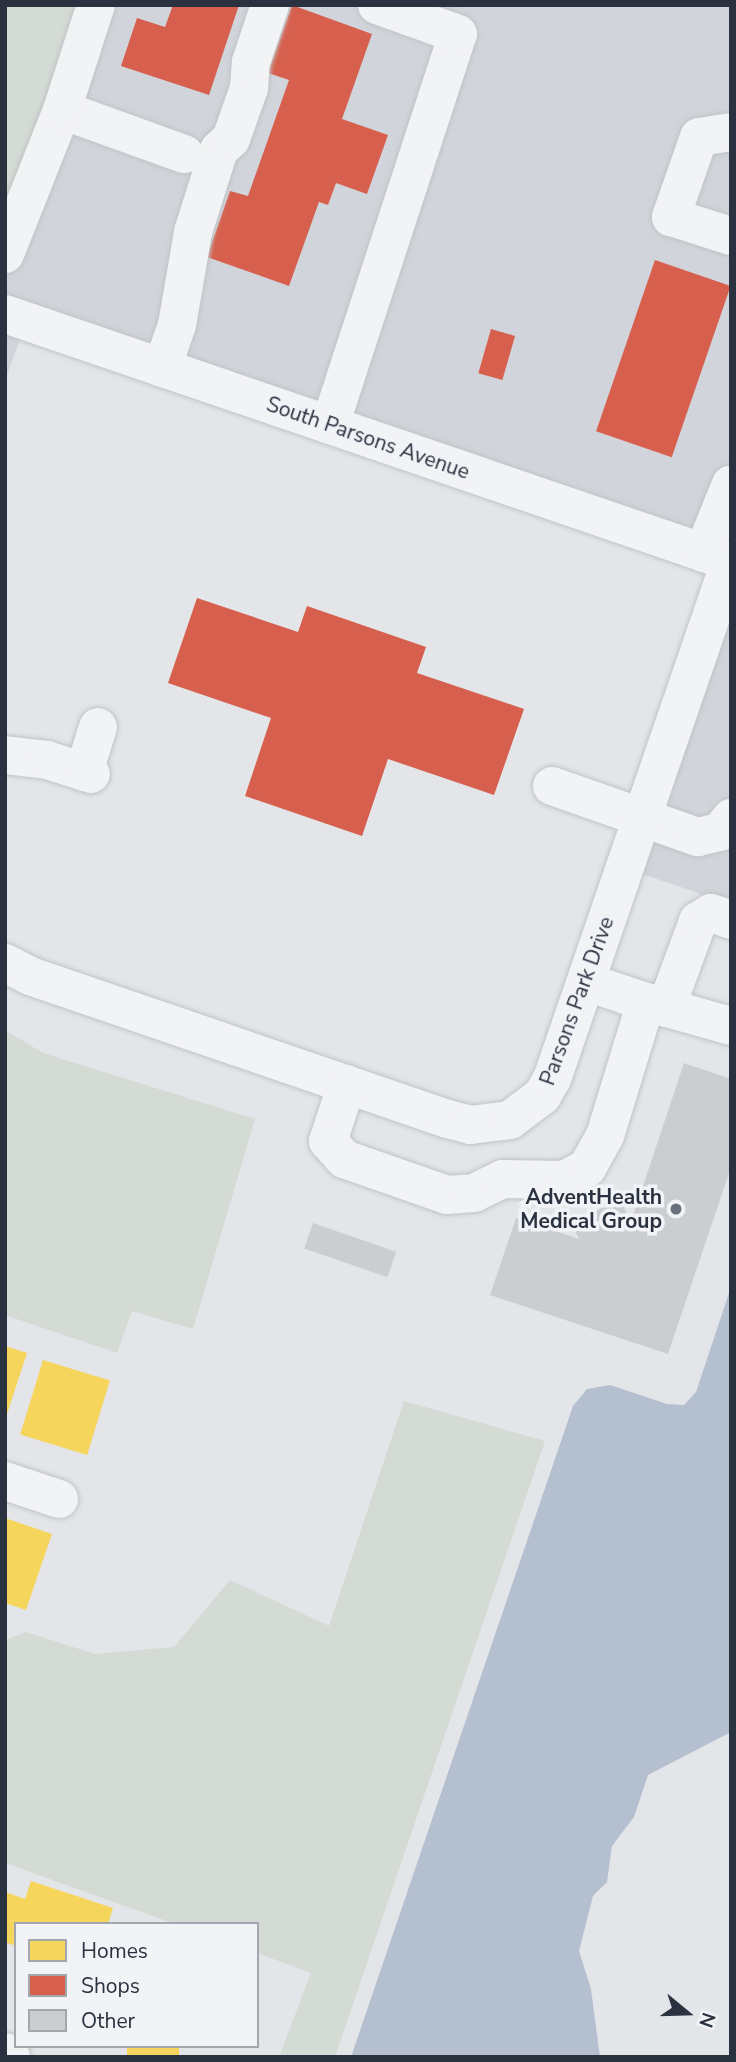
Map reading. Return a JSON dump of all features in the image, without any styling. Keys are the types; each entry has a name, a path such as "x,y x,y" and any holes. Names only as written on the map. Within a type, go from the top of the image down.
{"street":[{"path":"5,254 62,110 96,5"},
{"path":"162,368 177,325 193,232 219,150 231,139 249,88 251,62 270,5"},
{"path":"330,425 458,34 377,5"},
{"path":"62,110 184,154"},
{"path":"731,132 699,137 671,216 731,236"},
{"name":"South Parsons Avenue","path":"5,314 721,559"},
{"name":"Parsons Park Drive","path":"5,962 30,976 470,1125 510,1120 542,1096 552,1079 587,982 643,818 721,559 731,484"},
{"path":"5,755 47,760 88,773 98,727"},
{"path":"552,786 698,837 720,832 731,818"},
{"path":"347,1084 328,1141 344,1159 447,1195 474,1193 503,1179 564,1180 587,1168 605,1136 656,1005 698,921 711,913 731,920"},
{"path":"587,982 731,1026"},
{"path":"5,1481 59,1499"},
{"path":"5,2052 11,2057"}],"shaded area":[{"path":"5,5 85,5 5,229"},
{"path":"85,5 731,5 731,546 5,298 5,229"},
{"path":"5,330 21,336 5,381"},
{"path":"731,614 731,904 642,874"},
{"path":"5,1030 43,1053 255,1119 193,1329 132,1311 117,1353 5,1315"},
{"path":"404,1401 545,1441 335,2057 279,2057 311,1973 259,1954 259,1922 169,1922 5,1863 5,1640 26,1632 95,1654 174,1647 230,1580 329,1626"}],"water":[{"path":"731,1287 731,1732 648,1775 634,1817 612,1846 607,1882 593,1896 579,1951 591,1989 600,2057 351,2057 573,1406 587,1389 610,1385 667,1404 684,1405 696,1392"}],"building: Homes":[{"path":"5,1346 27,1353 6,1417 5,1417"},
{"path":"43,1360 110,1380 87,1455 20,1435"},
{"path":"5,1518 52,1534 26,1610 5,1603"},
{"path":"31,1881 113,1908 109,1922 14,1922 14,1945 5,1942 5,1892 25,1899"},
{"path":"127,2048 179,2048 179,2057 127,2057"}],"building: Shops":[{"path":"173,5 239,5 209,95 121,66 137,18 165,27"},
{"path":"292,5 372,34 342,119 388,135 367,194 336,183 328,205 319,202 289,286 207,257 230,191 248,196 289,80 268,73"},
{"path":"655,260 731,286 672,457 596,431"},
{"path":"491,329 515,336 502,380 478,373"},
{"path":"197,598 298,632 307,606 426,647 417,673 524,709 494,795 388,759 362,836 245,796 271,718 168,683"}],"building: Other":[{"name":"AdventHealth Medical Group","path":"684,1063 731,1079 731,1167 668,1354 490,1295 516,1218 579,1239 571,1223 620,1199 631,1222"},
{"path":"313,1223 396,1252 387,1277 304,1249"}],"place":[{"name":"AdventHealth Medical Group","path":"676,1209"}]}
